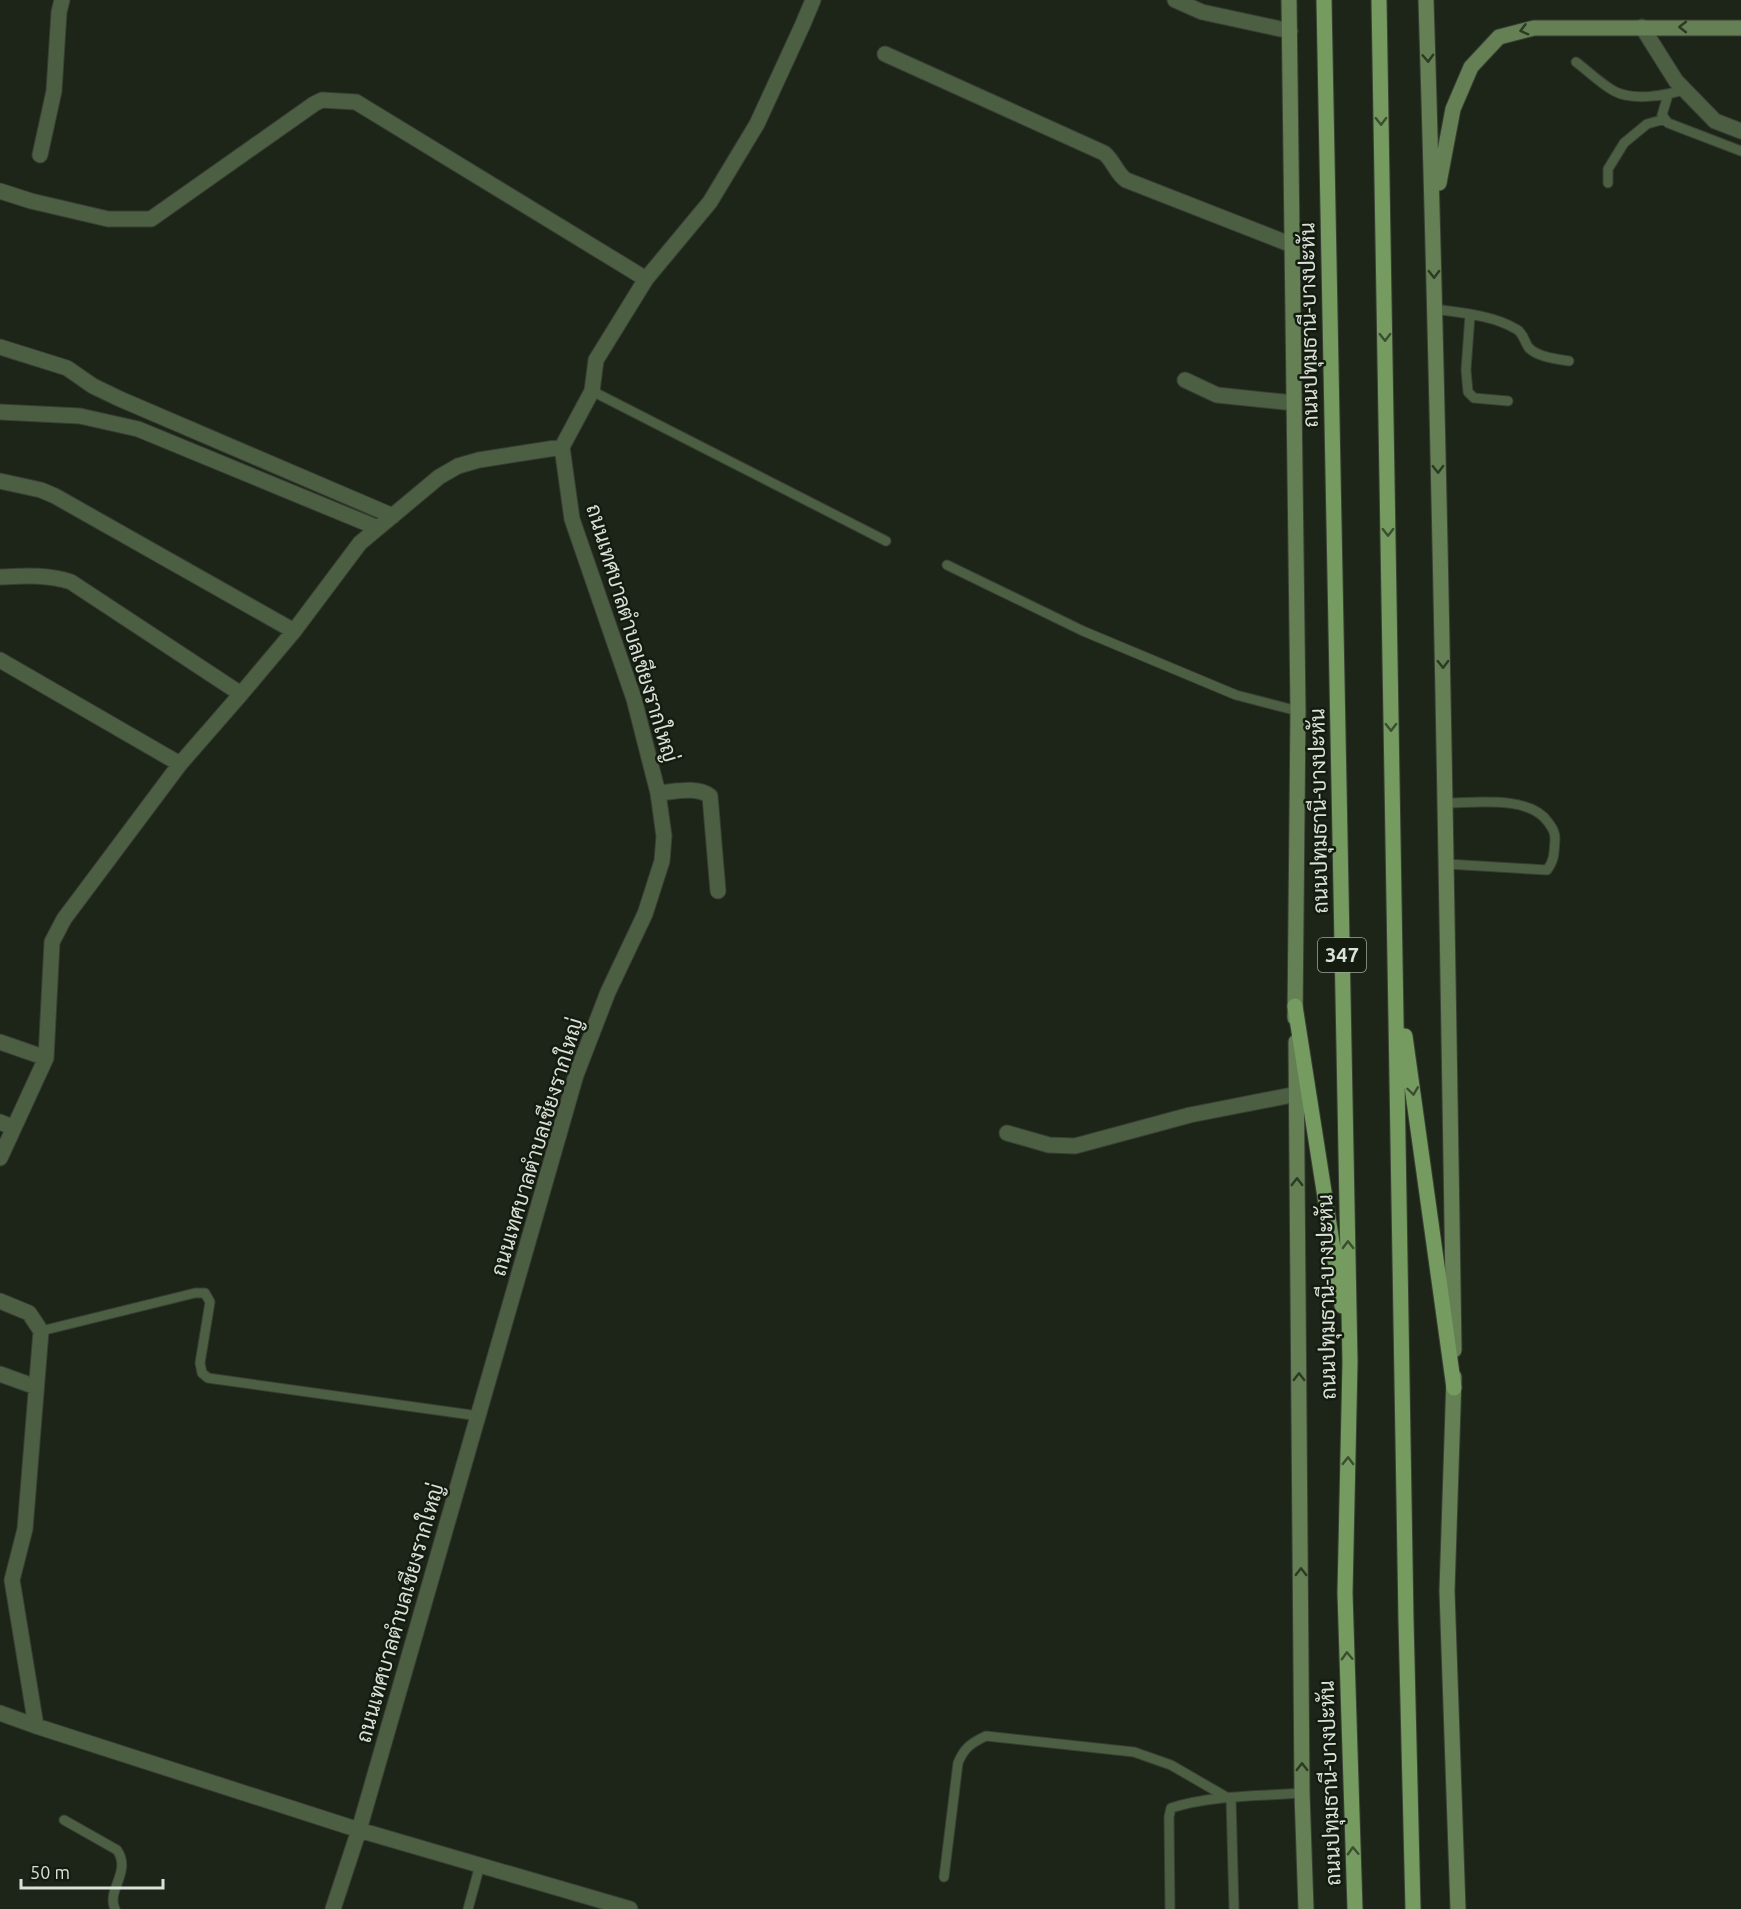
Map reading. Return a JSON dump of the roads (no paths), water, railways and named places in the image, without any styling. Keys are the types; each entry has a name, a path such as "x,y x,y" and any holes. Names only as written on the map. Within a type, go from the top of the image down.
{"main road":[{"name":"347","path":"1289,0 1298,711 1295,1006 1302,1793 1306,1909"},
{"name":"ถนนปทุมธานี-บางปะหัน","path":"1324,0 1350,1362 1345,1593 1355,1909"},
{"name":"347","path":"1379,0 1405,1608 1413,1909"},
{"path":"1426,0 1447,864 1454,1388 1447,1591 1458,1909"},
{"path":"1433,236 1440,174 1453,110 1471,67 1499,37 1534,28 1741,28"},
{"path":"1396,970 1454,1388"},
{"path":"1295,1006 1350,1362"}],"street":[{"path":"40,155 54,91 59,12 62,0"},
{"path":"0,1158 7,1125 46,1058 52,942 64,919 180,764 294,631 360,543 439,477 458,466 479,459 562,447 592,391 596,360 646,279 710,202 757,124 813,0"},
{"path":"1175,0 1202,12 1290,31"},
{"path":"1642,27 1676,81 1715,121 1741,131"},
{"path":"885,54 1104,153 1113,162 1120,176 1126,180 1292,245"},
{"path":"0,191 31,201 108,219 151,219 314,104 322,100 356,102 646,279"},
{"path":"0,347 67,368 93,386 120,399 393,516"},
{"path":"1185,380 1217,394 1294,403"},
{"path":"0,412 80,416 138,429 378,528"},
{"name":"ถนนเทศบาลตำบลเชียงรากใหญ่","path":"333,1909 359,1830 576,1075 608,992 645,914 662,861 664,836 658,793 634,699 572,519 562,447"},
{"path":"0,481 41,490 55,496 294,631"},
{"path":"0,577 35,575 56,577 71,582 241,694"},
{"path":"0,660 180,764"},
{"path":"658,793 696,790 710,796 718,891"},
{"path":"0,1042 46,1058"},
{"path":"1007,1134 1050,1145 1075,1146 1190,1115 1297,1094"},
{"path":"0,1301 29,1313 41,1331 25,1529 6,1580 36,1726"},
{"path":"0,1374 36,1387"},
{"path":"0,1713 359,1830 630,1909"}],"lane":[{"path":"1576,62 1615,92 1639,96 1668,95 1685,89"},
{"path":"1668,95 1662,114 1668,123 1741,151"},
{"path":"1608,183 1608,169 1624,143 1647,124 1665,119"},
{"path":"1435,309 1507,324 1519,330 1528,347 1541,354 1569,361"},
{"path":"1470,315 1466,370 1468,392 1474,398 1508,401"},
{"path":"592,391 886,541"},
{"path":"947,565 1094,636 1236,695 1298,711"},
{"path":"1445,803 1514,803 1534,810 1545,818 1555,832 1554,858 1547,870 1447,864"},
{"path":"41,1331 195,1293 205,1293 210,1302 200,1363 202,1373 208,1378 479,1416"},
{"path":"944,1878 958,1763 963,1751 973,1742 986,1736 1134,1752 1171,1765 1229,1798"},
{"path":"1170,1909 1169,1817 1172,1808 1229,1798 1302,1793"},
{"path":"1229,1798 1234,1909"},
{"path":"64,1820 117,1850 122,1857 123,1867 113,1898 115,1909"},
{"path":"468,1909 480,1865"}]}
